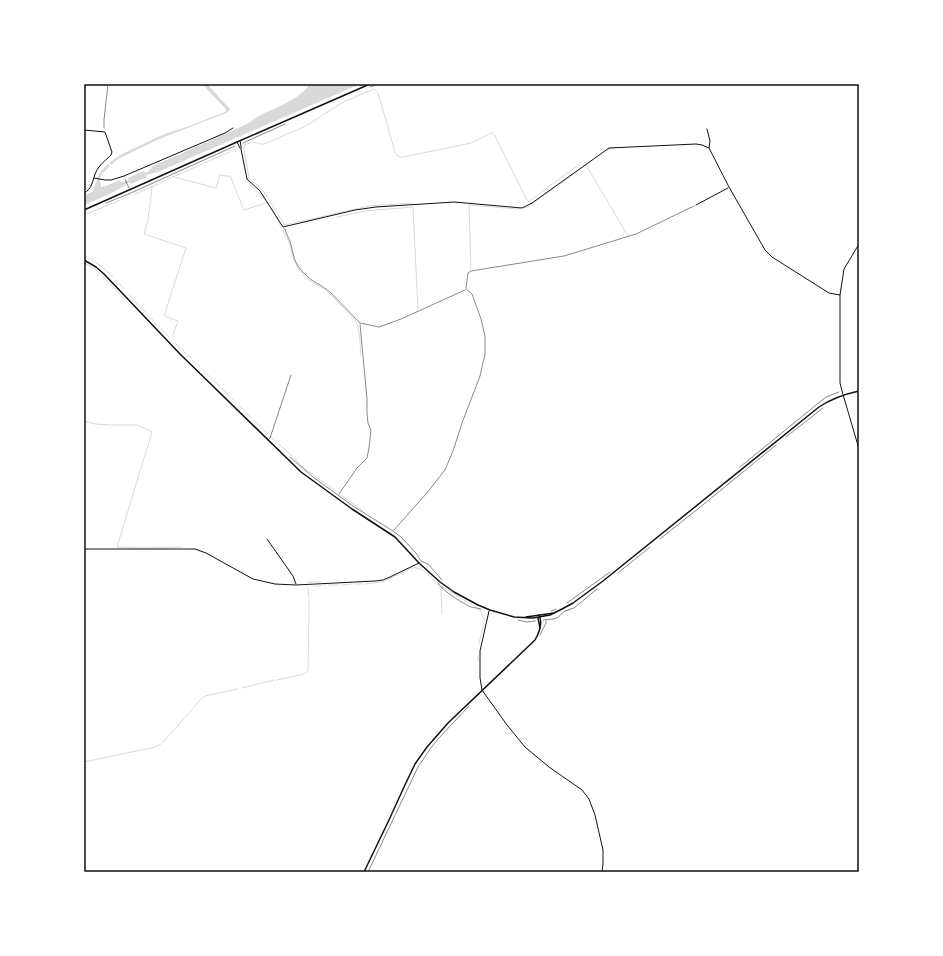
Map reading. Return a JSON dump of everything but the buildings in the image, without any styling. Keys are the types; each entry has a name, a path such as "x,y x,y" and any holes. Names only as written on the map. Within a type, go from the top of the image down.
{"street":[{"path":"84,210 370,84"},
{"path":"94,178 111,180 124,176 225,133 233,128"},
{"path":"707,129 710,141 709,148 729,187 768,254 829,292 840,295"},
{"path":"84,130 104,132 112,152 111,155 97,169 90,188 84,193"},
{"path":"240,140 248,179 260,191 284,227 355,210 376,207 454,202 522,208 532,203 609,148 696,144 709,148"},
{"path":"237,142 241,149"},
{"path":"696,205 729,187"},
{"path":"859,244 844,269 840,295 840,383 859,449"},
{"path":"84,260 104,274 180,354 307,476 352,509 395,537 419,563 440,582 454,592 474,603 506,615 539,617 550,615 573,603 603,581 816,409 843,395 859,391"},
{"path":"267,539 293,576 296,585"},
{"path":"84,549 195,549 206,553 254,579 275,584 296,585 383,580 419,563"},
{"path":"490,610 480,651 480,678 482,690 507,725 526,747 549,767 582,790 589,799 595,815 603,850 602,872"},
{"path":"364,872 415,764 448,723 534,640 538,635 541,624 539,617"}],"lane":[{"path":"268,440 270,438 290,375"}],"path":[{"path":"104,132 108,84"},
{"path":"104,204 238,145"},
{"path":"124,176 130,190"},
{"path":"466,289 468,273 471,271 564,256 636,234 696,205"},
{"path":"284,227 294,260 300,269 305,275 326,288 360,323 379,327 401,319 466,289"},
{"path":"391,534 445,470 480,376 486,336 472,294 466,289"},
{"path":"338,495 356,468 367,458 369,448 371,430 367,413 360,323"},
{"path":"738,469 826,397 842,391"},
{"path":"782,440 824,407"},
{"path":"288,456 313,477 353,506 401,537 423,562 428,564 443,581"},
{"path":"565,605 613,570"},
{"path":"549,611 557,609"},
{"path":"542,632 546,624 546,620"},
{"path":"368,872 418,767 438,739 470,706"}],"shaded area":[{"path":"202,84 207,84 230,109 229,111 157,140 118,159 111,165 109,163 120,155 162,135 225,112 225,108"},
{"path":"310,84 360,84 158,172 146,175 147,177 131,184 130,182 112,193 84,205 84,195 92,192 98,175 108,164 110,166 100,178 101,187 120,180 121,182 129,180 128,178 144,171 145,173 149,171 152,168 151,167 247,124 255,118 296,98"}],"waterway":[{"path":"412,203 369,206 285,225 265,193 249,178 244,145 253,142 264,144 306,126 343,102 374,89 378,93 395,152 399,156 403,157 471,143 493,132 528,202 581,163"},
{"path":"605,151 614,148"},
{"path":"175,176 236,149"},
{"path":"523,208 528,207 586,165 628,236"},
{"path":"135,194 174,176 216,188 220,175 230,176 244,210 266,203"},
{"path":"247,180 267,202 277,219 289,242 294,261 299,269 307,279 326,290 357,323 361,355"},
{"path":"152,187 148,220 144,234 186,248 164,316 178,321 172,337"},
{"path":"84,215 123,199"},
{"path":"471,269 469,205 520,208"},
{"path":"337,217 365,211 413,207 418,310"},
{"path":"84,255 113,277"},
{"path":"84,263 101,274 124,299"},
{"path":"116,280 124,289"},
{"path":"129,295 170,338"},
{"path":"175,343 268,434"},
{"path":"84,422 111,425"},
{"path":"113,425 137,425 152,432 117,547 182,547"},
{"path":"271,437 292,456"},
{"path":"295,459 305,469 336,491"},
{"path":"342,496 362,510"},
{"path":"364,584 382,582 412,568 416,568 426,573 438,585"},
{"path":"308,582 321,582"},
{"path":"342,585 352,584"},
{"path":"355,584 362,584"},
{"path":"329,585 339,585"},
{"path":"315,586 322,586"},
{"path":"439,587 441,589 441,586 476,607 480,610 484,619"},
{"path":"308,587 309,598"},
{"path":"441,589 442,614"},
{"path":"309,600 309,611"},
{"path":"305,673 308,670 309,613"},
{"path":"479,643 484,623"},
{"path":"478,656 478,661"},
{"path":"277,680 304,674"},
{"path":"242,688 274,680"},
{"path":"193,708 205,696 237,689"},
{"path":"163,742 192,710"},
{"path":"84,762 155,747 161,744"}]}
